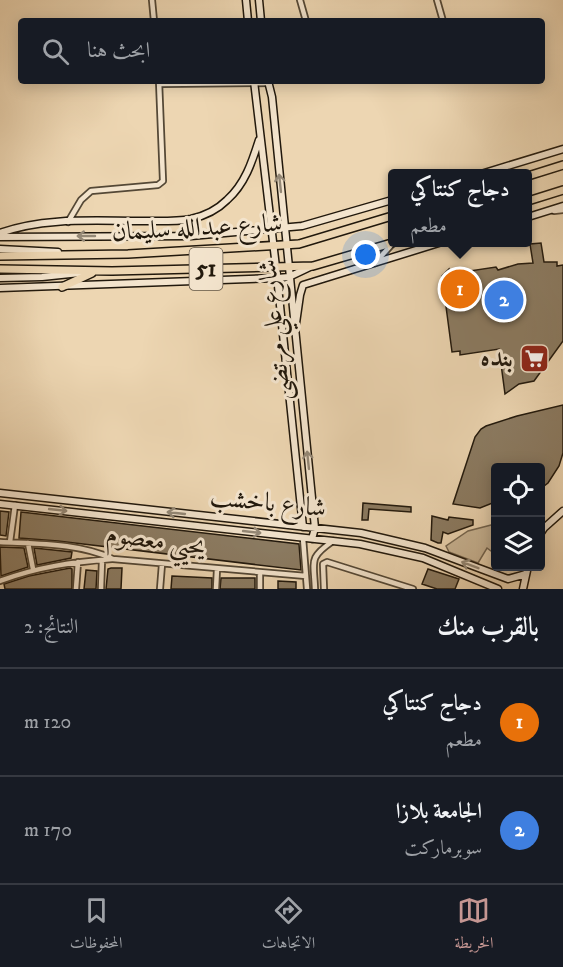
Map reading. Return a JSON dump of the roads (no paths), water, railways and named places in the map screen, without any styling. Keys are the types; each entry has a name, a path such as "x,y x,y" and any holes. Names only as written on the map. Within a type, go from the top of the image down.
{"main road":[{"path":"246,0 248,18"},
{"path":"259,0 261,18"},
{"name":"شارع علي مرتضى","path":"254,84 274,246 303,527"},
{"name":"شارع علي مرتضى","path":"268,84 272,98 315,528 312,539"},
{"path":"0,233 17,227 68,222 193,219 216,209 239,187 248,170 260,133 274,130"},
{"path":"497,169 563,149"},
{"path":"532,175 563,165"},
{"path":"532,200 563,190"},
{"path":"0,237 191,236 284,228 302,226 388,201"},
{"path":"532,216 563,208"},
{"name":"شارع عبدالله سليمان","path":"0,256 95,254 299,244 388,217"},
{"name":"شارع عبدالله سليمان","path":"0,269 96,271 313,266 388,245"},
{"path":"295,335 303,285 428,247"},
{"path":"0,249 95,254"},
{"path":"0,288 277,278 289,277 313,266"},
{"path":"0,278 42,277 96,271"},
{"path":"62,287 96,271"},
{"name":"شارع باخشب","path":"0,493 361,533 425,548 508,579 526,574"},
{"name":"شارع باخشب","path":"0,504 360,544 423,558 498,589"},
{"path":"545,527 563,511"},
{"path":"524,589 527,571"}],"street":[{"path":"152,0 154,18"},
{"path":"300,0 305,18"},
{"path":"437,0 442,18"},
{"path":"68,222 81,200 91,191 158,185 163,181 160,84"},
{"path":"375,262 390,247"},
{"path":"10,542 15,506"},
{"path":"303,538 307,589"},
{"path":"315,589 314,558 316,553 333,541"},
{"name":"يحيي معصوم","path":"0,542 28,543 98,552 113,559 306,576"},
{"path":"28,543 33,570"},
{"path":"0,581 33,570 113,559"},
{"path":"101,589 102,560"},
{"path":"76,589 78,562"},
{"path":"324,589 322,564 327,562 413,589"},
{"path":"160,589 162,564"},
{"path":"216,589 217,569"},
{"path":"260,573 260,589"}],"place":[{"name":"دجاج كنتاكي","path":"460,289"},
{"name":"الجامعة بلازا","path":"504,300"},
{"name":"بنده","path":"534,358"}]}
